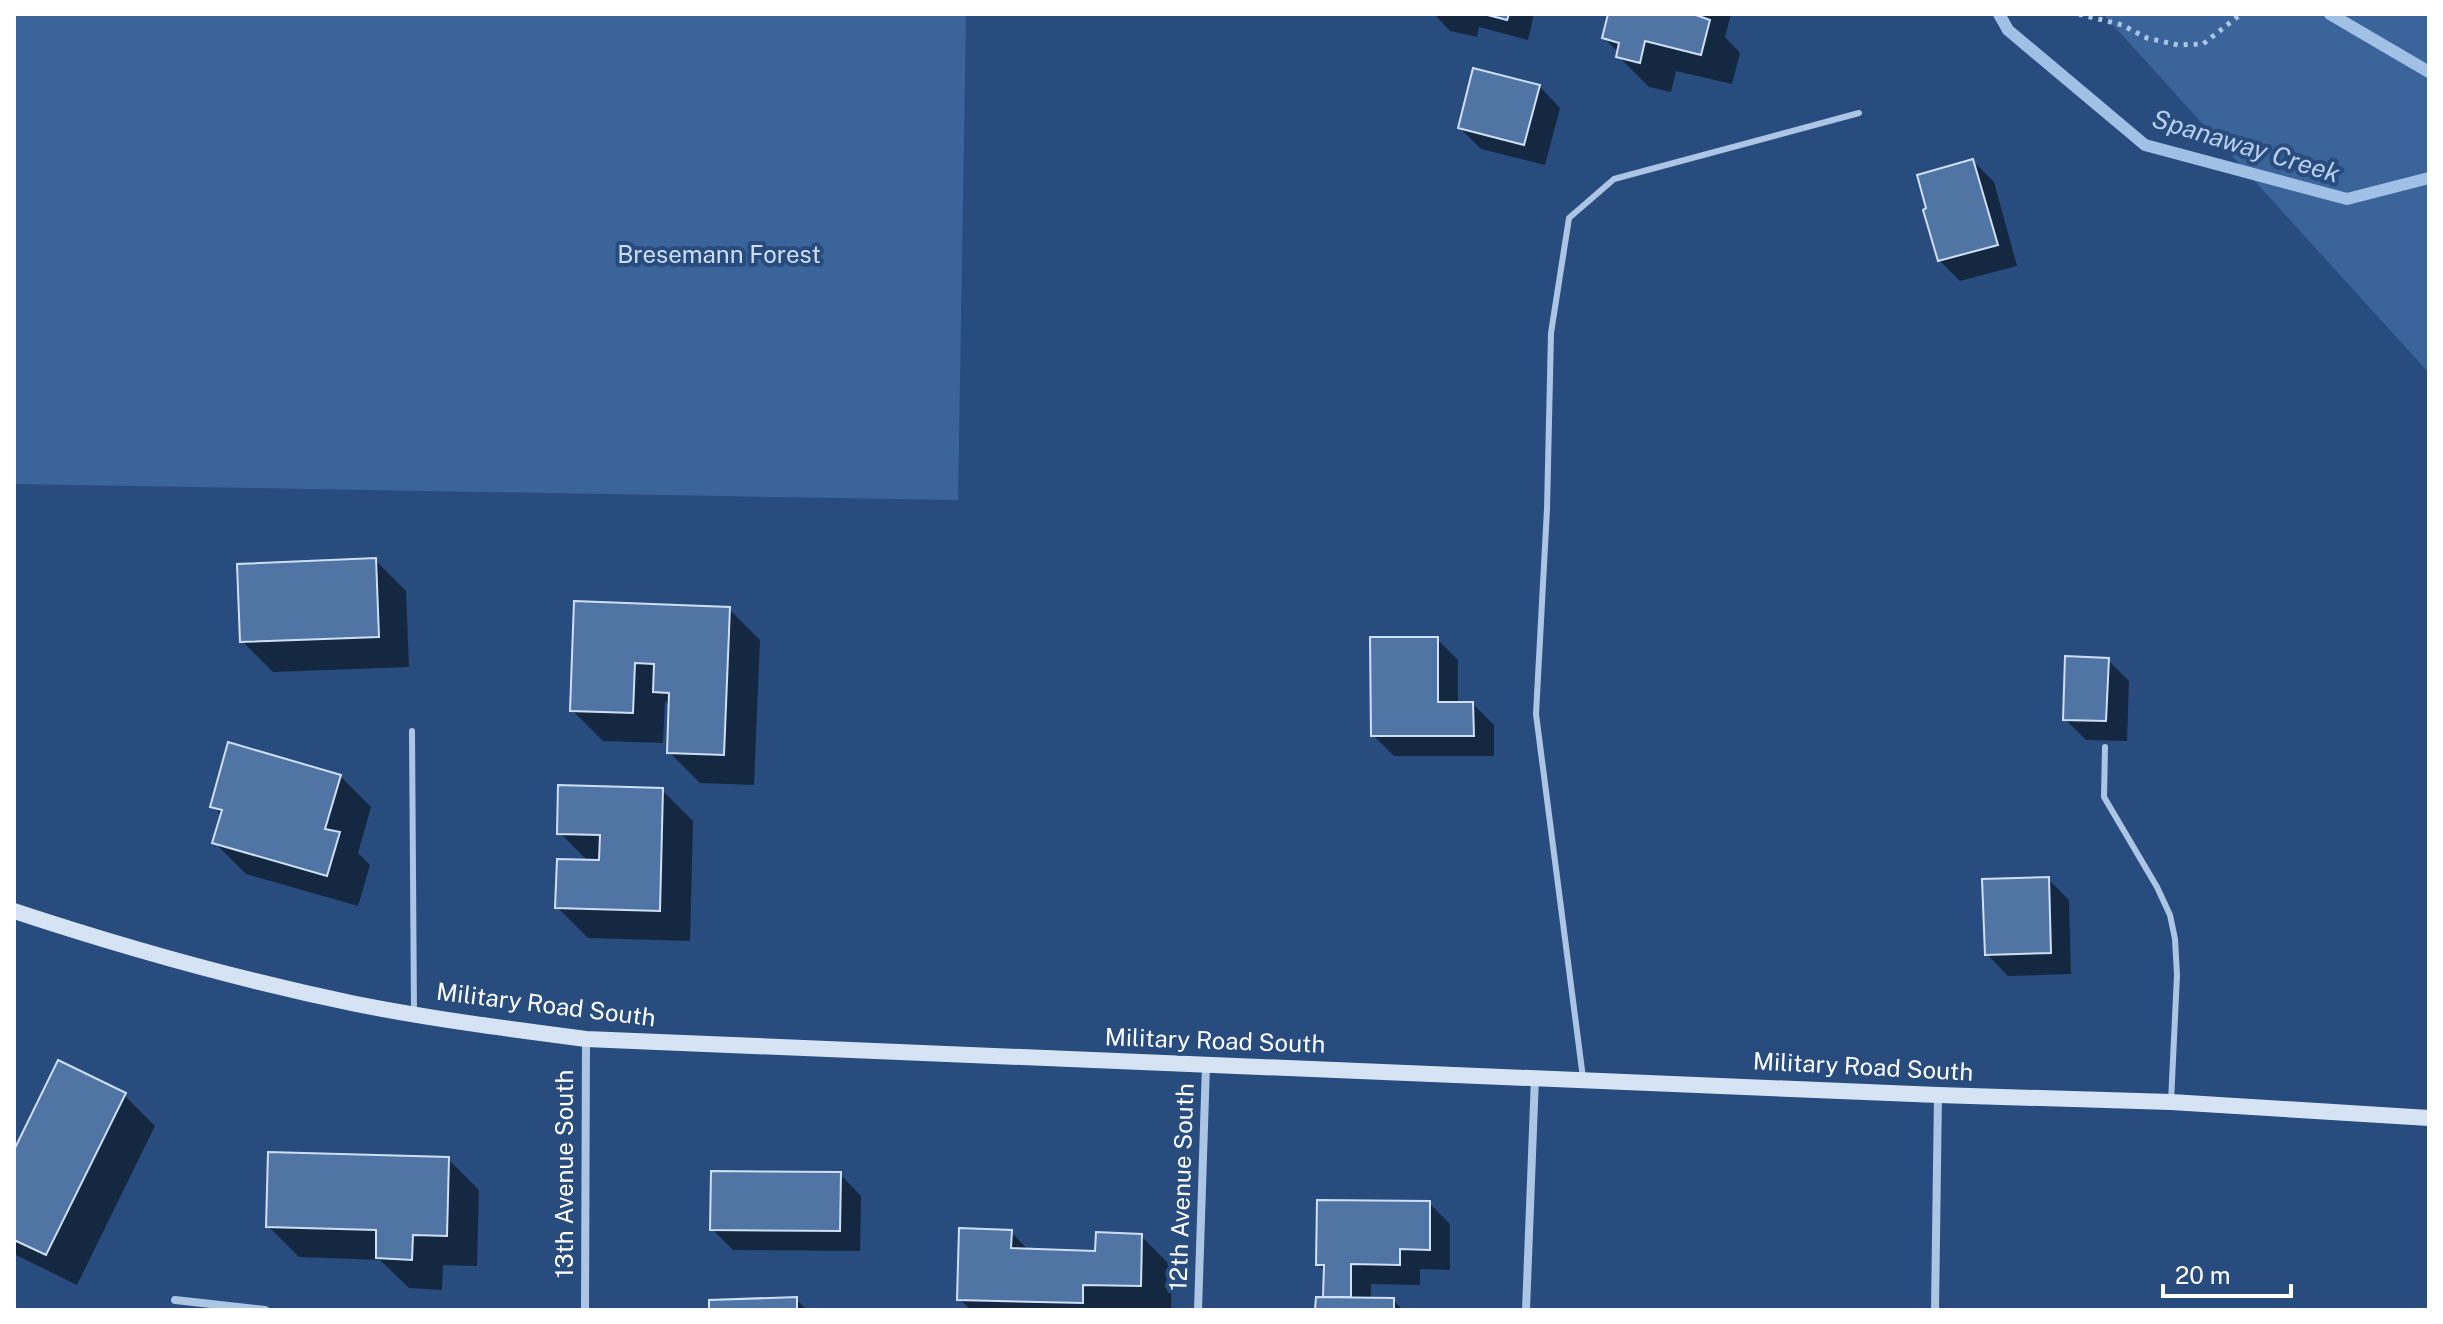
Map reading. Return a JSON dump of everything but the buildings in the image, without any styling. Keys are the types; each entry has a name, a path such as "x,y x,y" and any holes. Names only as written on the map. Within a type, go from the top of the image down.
{"main road":[{"name":"Military Road South","path":"14,911 122,947 264,984 414,1014 586,1039 2171,1102 2429,1118"}],"street":[{"name":"13th Avenue South","path":"585,1310 586,1039"},
{"name":"12th Avenue South","path":"1198,1310 1206,1065"},
{"path":"1526,1310 1535,1076"},
{"path":"1935,1310 1938,1095"},
{"path":"175,1300 265,1310"}],"lane":[{"path":"1583,1078 1536,714 1547,509 1551,333 1569,218 1614,179 1859,113"},
{"path":"412,731 414,1014"},
{"path":"2105,747 2104,797 2157,887 2170,915 2175,939 2177,975 2171,1102"}],"path":[{"path":"2079,14 2122,25 2147,38 2178,45 2203,44 2241,14"}],"green space":[{"name":"Bresemann Forest","path":"14,14 966,14 958,500 14,484"},
{"path":"2103,14 2429,14 2429,373"}],"waterway":[{"name":"Spanaway Creek","path":"1999,14 2008,30 2145,145 2347,199 2429,178"},
{"path":"2330,14 2429,72"}]}
